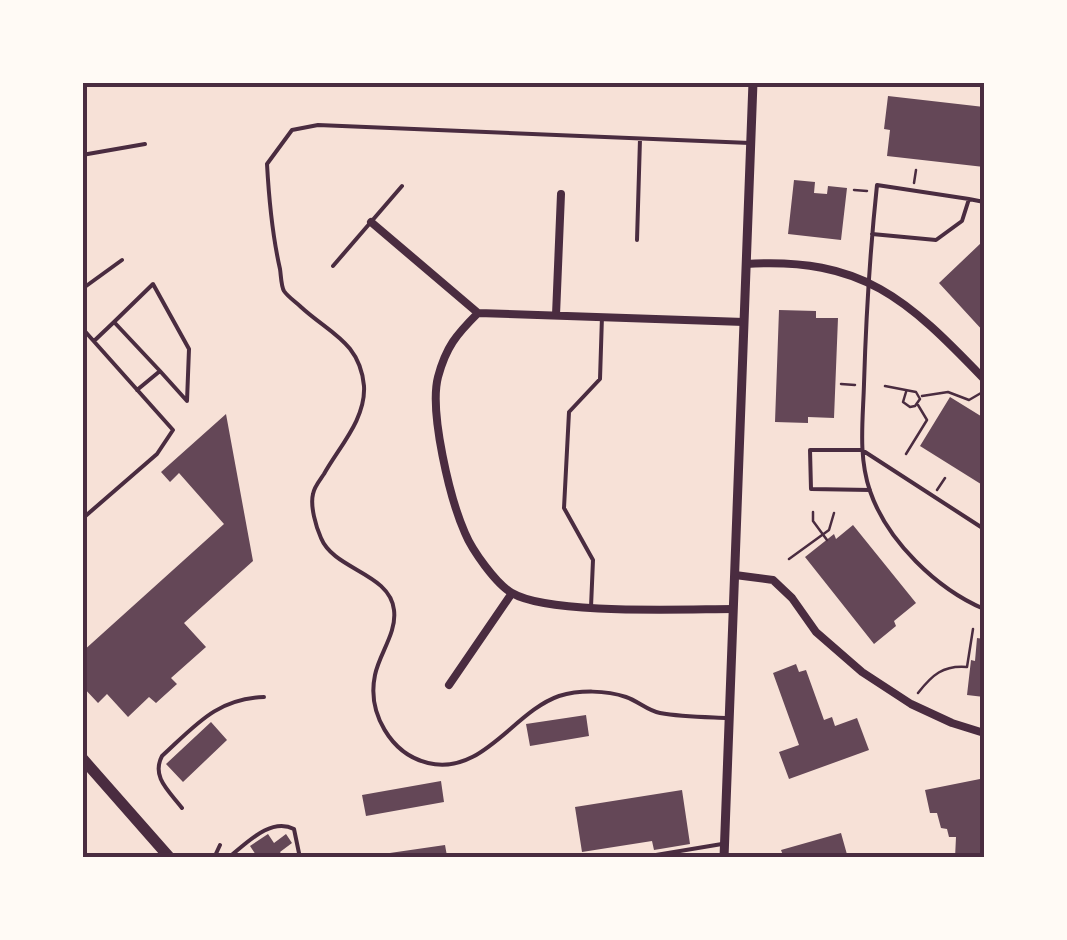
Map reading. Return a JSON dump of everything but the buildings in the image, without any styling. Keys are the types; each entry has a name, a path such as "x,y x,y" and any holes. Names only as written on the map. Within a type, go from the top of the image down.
{"main road":[{"path":"82,758 167,856"}],"street":[{"path":"724,858 752,83"},
{"path":"556,315 561,194"},
{"path":"371,222 478,314 744,322"},
{"path":"746,264 808,263 868,280 913,309 984,379"},
{"path":"478,314 451,339 437,380 437,432 465,533 480,559 512,593 550,604 732,610"},
{"path":"735,575 773,580 792,598 816,632 862,672 910,704 984,733"},
{"path":"449,685 512,593"}],"lane":[{"path":"693,82 752,83"},
{"path":"729,718 656,713 626,697 582,692 542,704 492,744 463,761 432,764 398,749 379,719 374,697 375,674 389,641 394,610 386,590 322,542 312,507 313,492 346,441 364,393 362,368 342,337 313,318 284,291 271,228 267,164 292,130 318,124 750,144"},
{"path":"637,240 640,138"},
{"path":"82,154 146,144"},
{"path":"984,202 877,185 868,280 862,450 870,490 881,514 924,572 984,609"},
{"path":"333,266 402,186"},
{"path":"872,234 936,240 962,221 970,199"},
{"path":"82,289 122,260"},
{"path":"94,341 153,284 189,348 187,401 114,322"},
{"path":"590,607 593,560 564,508 569,412 600,379 602,316"},
{"path":"82,328 173,430 157,454 82,520"},
{"path":"137,390 160,371"},
{"path":"870,490 811,489 810,450 862,450 984,529"},
{"path":"182,808 159,778 162,756 220,706 264,696"},
{"path":"228,858 268,828 279,825 294,829 300,858"},
{"path":"638,858 725,844"},
{"path":"214,858 220,845"}],"path":[{"path":"913,190 916,170"},
{"path":"854,190 876,192"},
{"path":"841,384 864,385"},
{"path":"885,386 906,392 914,390 920,396"},
{"path":"906,392 902,400 912,408 920,396"},
{"path":"920,396 948,392 969,400 980,394"},
{"path":"906,454 927,420 918,404"},
{"path":"933,496 945,478"},
{"path":"813,512 814,521 827,540"},
{"path":"789,558 829,530 834,513"},
{"path":"918,693 932,675 946,668 967,667 973,628"}]}
